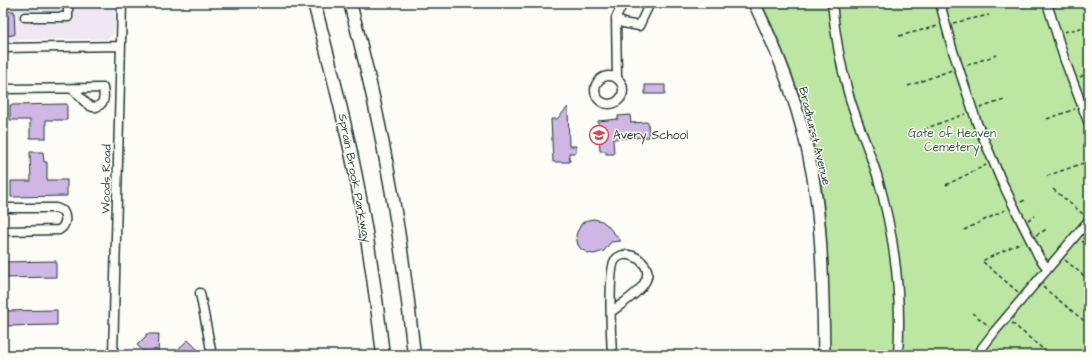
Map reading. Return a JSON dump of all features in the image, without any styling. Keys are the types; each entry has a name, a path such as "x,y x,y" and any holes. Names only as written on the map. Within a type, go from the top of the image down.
{"highway":[{"name":"Sprain Brook Parkway","path":"314,3 344,119 356,178 372,271 383,355"},
{"path":"350,3 371,84 392,190 404,264 414,355"}],"main road":[{"name":"Bradhurst Avenue","path":"754,3 770,35 787,79 800,118 810,162 821,240 824,355"}],"street":[{"path":"25,17 68,17 68,3"},
{"name":"Woods Road","path":"113,355 122,3"},
{"path":"616,18 623,23 638,26 650,3"},
{"path":"832,3 837,46 848,93 877,176 890,226 898,297 898,355"},
{"path":"940,3 952,48 972,111 1006,190 1039,258 1047,268"},
{"path":"1047,3 1056,34 1089,124"},
{"path":"617,78 616,18 620,5"},
{"path":"3,48 121,46"},
{"path":"3,89 72,89"},
{"path":"3,208 56,208 63,211 66,219 62,229 59,230 3,230"},
{"path":"978,355 995,331 1059,255 1086,217"},
{"path":"611,312 639,290 646,281 648,272 643,262 637,257 626,255 619,256 614,261 612,270 611,312 612,355"},
{"path":"200,293 212,355"}],"path":[{"path":"1056,34 1089,26"},
{"path":"924,128 1004,100"},
{"path":"1047,119 1082,106"},
{"path":"1047,176 1089,161"},
{"path":"946,185 994,162"},
{"path":"1053,190 1086,217"},
{"path":"964,230 1027,199"},
{"path":"1024,297 982,261 1047,229"},
{"path":"1059,255 1089,280"},
{"path":"1037,282 1089,325"},
{"path":"972,313 995,331"},
{"path":"1006,318 1050,355"}],"shaded area":[{"path":"3,3 115,3 115,26 113,34 107,39 3,40"}],"green space":[{"name":"Gate of Heaven Cemetery","path":"762,3 1089,3 1089,355 830,355 827,235 818,164 802,102"}],"building":[{"path":"3,11 14,11 15,34 13,35 3,36"},
{"path":"645,85 665,85 665,94 645,94"},
{"path":"67,104 67,120 46,120 46,138 30,138 30,120 10,120 10,105"},
{"path":"568,107 569,146 576,146 576,153 569,153 570,162 553,162 551,119 557,119"},
{"path":"630,115 631,123 648,122 649,137 613,139 614,154 606,154 606,151 600,151 598,121 618,119 618,116"},
{"path":"30,152 43,152 44,162 47,162 47,180 67,180 67,196 11,197 11,181 31,181"},
{"path":"594,219 602,221 606,224 621,241 611,242 604,251 594,254 588,253 581,249 578,245 576,236 582,223"},
{"path":"56,261 56,277 3,278 3,262"},
{"path":"57,310 57,325 3,326 3,311"},
{"path":"146,334 159,334 158,355 147,355 137,345 146,336"},
{"path":"188,340 197,349 191,355 172,355"}],"place":[{"name":"Avery School","path":"599,135"}]}
